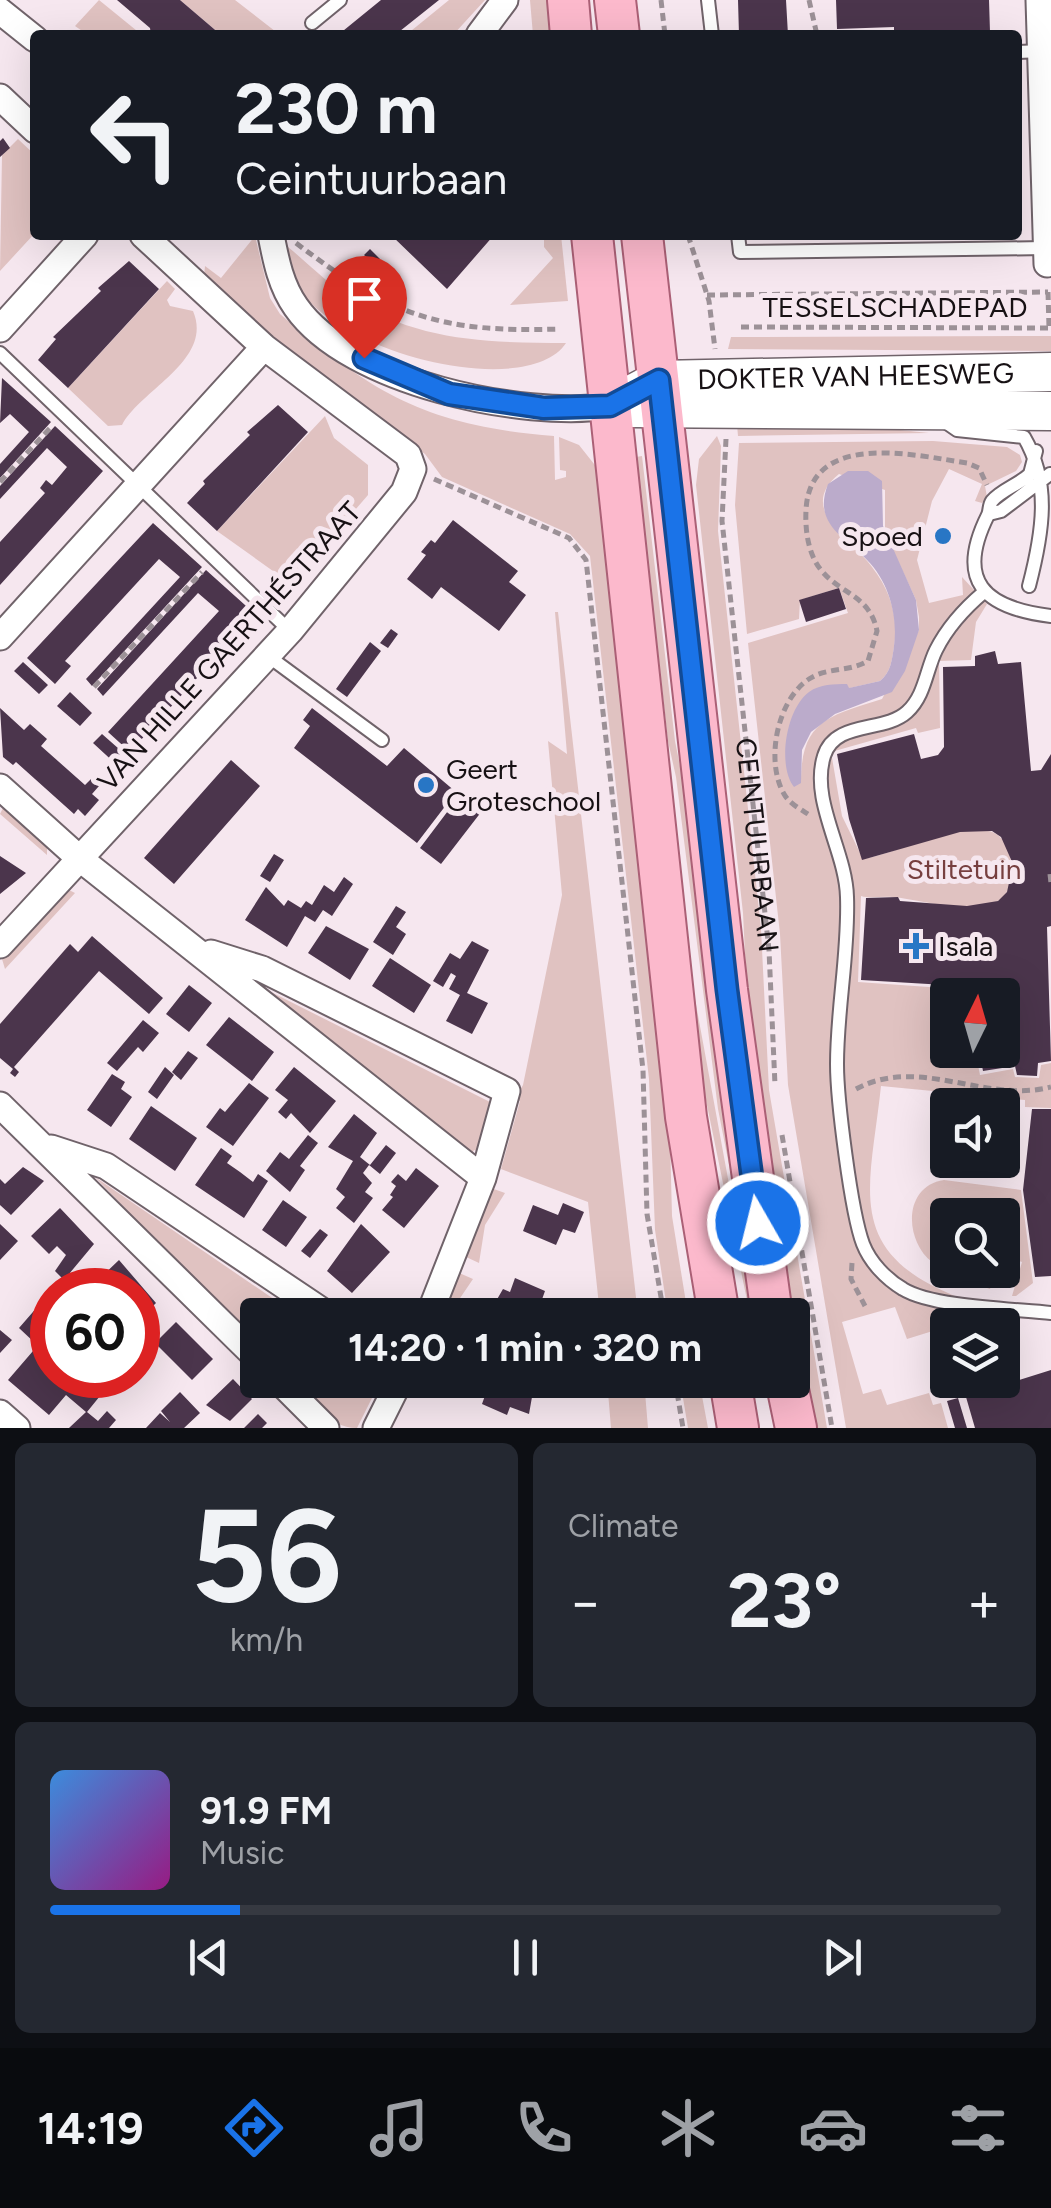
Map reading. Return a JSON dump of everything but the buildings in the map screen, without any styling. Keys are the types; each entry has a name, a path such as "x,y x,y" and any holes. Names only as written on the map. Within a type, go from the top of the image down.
{"main road":[{"path":"568,0 571,30"},
{"path":"615,0 619,30"},
{"path":"593,240 686,1117 716,1298"},
{"name":"CEINTUURBAAN","path":"643,240 727,990 770,1298"},
{"path":"733,1398 738,1428"},
{"path":"790,1398 796,1428"}],"street":[{"path":"483,30 506,0"},
{"path":"1039,0 1030,52 1046,256"},
{"path":"2,16 30,36"},
{"path":"0,97 30,125"},
{"path":"0,329 80,240"},
{"path":"148,240 264,347 408,455 413,470"},
{"path":"272,240 281,282 298,310 330,340 449,394 544,408 610,406 661,396"},
{"path":"0,637 264,347"},
{"name":"DOKTER VAN HEESWEG","path":"661,396 1051,372"},
{"name":"DOKTER VAN HEESWEG","path":"720,395 928,411 1051,411"},
{"name":"VAN HILLE GAERTHÉSTRAAT","path":"0,944 290,631 404,492 413,470"},
{"path":"0,787 79,858 483,1178"},
{"path":"194,948 262,969 508,1091 483,1178 436,1298"},
{"path":"0,1105 240,1342"},
{"path":"44,1146 106,1166 303,1298"},
{"path":"296,1398 326,1428"},
{"path":"376,1428 391,1398"},
{"path":"0,1414 17,1428"}],"lane":[{"path":"312,23 340,0"},
{"path":"708,0 711,30"},
{"path":"739,240 740,252 1017,242 1046,256"},
{"path":"0,353 290,631"},
{"name":"DOKTER VAN HEESWEG","path":"928,411 957,430 1020,436 1036,452"},
{"path":"1029,586 1049,500 1050,473 1036,452"},
{"path":"1036,452 1030,474 990,508 980,528 975,574 984,592 1006,607 1051,616"},
{"path":"990,508 1010,504 1050,473"},
{"path":"984,592 938,646 921,692 908,711 888,722 846,732 831,744 823,758 823,788 844,859 848,899 837,1064 860,1233 870,1258 884,1274 916,1296 941,1303 1051,1313"},
{"path":"268,656 382,740"}],"path":[{"path":"661,0 664,30"},
{"path":"810,0 816,30"},
{"path":"292,240 366,293 415,316 494,331 560,329"},
{"name":"CEINTUURBAAN","path":"689,240 707,295 727,456 722,521 766,917 775,1090"},
{"path":"1046,256 1050,328"},
{"path":"707,295 1048,292"},
{"name":"TESSELSCHADEPAD","path":"741,327 1050,328"},
{"path":"0,482 63,414"},
{"path":"413,470 569,538 586,560 643,1070 647,1214 661,1298"},
{"path":"94,687 214,559"},
{"path":"1050,874 1051,883"},
{"path":"841,1092 896,1075 987,1089 1051,1087"},
{"path":"780,1123 832,1428"},
{"path":"678,1398 683,1428"}],"green space":[{"path":"99,0 136,30 81,30 75,26"},
{"path":"180,0 235,0 274,30 215,30"},
{"path":"449,0 485,0 458,30 412,30"},
{"path":"530,0 548,0 551,30 533,30"},
{"path":"18,139 30,150 30,238 0,271 2,155"},
{"path":"252,240 256,240 270,298 280,314 345,366 405,402 437,414 472,424 554,436 555,480 566,477 566,471 560,470 559,437 579,445 598,469 669,1100 672,1216 685,1298 665,1298 655,1230 649,1079 590,556 570,534 442,477 425,454 289,352 204,276 205,266 221,278"},
{"path":"544,240 562,240 568,301 510,305 553,258 544,247"},
{"path":"288,247 347,296 398,322 425,331 480,340 566,343 541,362 502,369 455,366 405,355 358,336 319,311 294,281"},
{"path":"167,281 175,289 167,300 170,306 193,311 197,329 193,345 185,359 122,425 108,426 68,388"},
{"path":"1051,336 1051,351 728,349 731,337"},
{"path":"325,416 334,438 368,465 368,495 298,576 287,581 217,531"},
{"path":"833,423 929,433 738,436 737,425"},
{"path":"717,436 721,446 718,531 761,929 769,1090 805,1298 787,1298 751,1078 743,913 696,485 699,459"},
{"name":"Stiltetuin","path":"933,441 1007,447 1020,455 1022,462 1016,471 985,486 987,497 982,503 975,501 982,484 949,469 932,501 917,560 929,603 963,595 962,577 987,604 976,622 971,660 939,661 940,728 918,733 916,728 831,752 842,816 863,859 939,835 972,830 997,834 1009,851 1011,863 1010,885 1005,895 985,905 958,907 861,896 858,982 930,987 930,1068 979,1068 980,1075 1013,1069 1015,1077 1039,1078 1041,1065 1051,1063 1051,1108 1025,1107 1020,1088 930,1091 881,1086 870,1187 872,1214 880,1238 896,1260 930,1284 930,1288 960,1298 957,1308 930,1308 930,1332 907,1339 895,1307 842,1322 863,1394 881,1389 887,1405 929,1393 933,1405 941,1403 948,1428 846,1428 788,1085 780,934 748,643 848,613 839,588 800,600 799,619 747,634 735,505 739,443","holes":["839,474 885,490 885,533 916,600 919,630 882,699 833,716 813,733 802,761 801,782 791,761 788,741 803,699 880,681 890,666 895,636 892,604 884,585 825,513 827,487"]},
{"path":"642,456 675,741 695,841 747,1257 718,1109 676,777 668,741 636,457"},
{"path":"555,612 636,1298 598,1298 588,1202 501,1169 520,1101 515,1099 523,1085 562,895 548,741 567,754"},
{"path":"669,779 693,988 750,1298 747,1298 691,1027"},
{"path":"4,806 47,846 47,855 0,814"},
{"path":"67,889 75,893 5,969 2,959"},
{"path":"265,989 494,1104 480,1152 474,1150 471,1156"},
{"path":"95,1177 272,1298 240,1298 240,1328"},
{"path":"944,1180 1021,1190 1033,1283 1012,1296 1014,1288 1020,1288 1020,1198 930,1198 930,1260 916,1241 912,1215 921,1192"},
{"path":"488,1187 505,1193 485,1225 479,1263 464,1256"},
{"path":"457,1272 473,1279 460,1298 447,1298"},
{"path":"810,1329 827,1428 809,1428 804,1398 810,1398"},
{"path":"306,1398 372,1398 357,1428 337,1423"},
{"path":"608,1398 646,1398 648,1428 611,1428"},
{"path":"683,1398 702,1398 708,1428 688,1428"}],"shaded area":[{"path":"848,471 868,471 882,481 883,526 916,600 919,630 905,671 892,692 835,714 811,732 802,750 801,783 794,787 786,765 786,738 801,700 822,686 847,684 849,688 880,681 893,656 895,623 886,589 875,569 834,529 824,510 828,484"}],"place":[{"name":"Spoed","path":"943,536"},
{"name":"Geert Groteschool","path":"426,785"},
{"name":"Isala","path":"916,946"}],"route":[{"path":"364,358 449,394 544,408 589,410 610,406 659,380 727,990 758,1223"}]}
